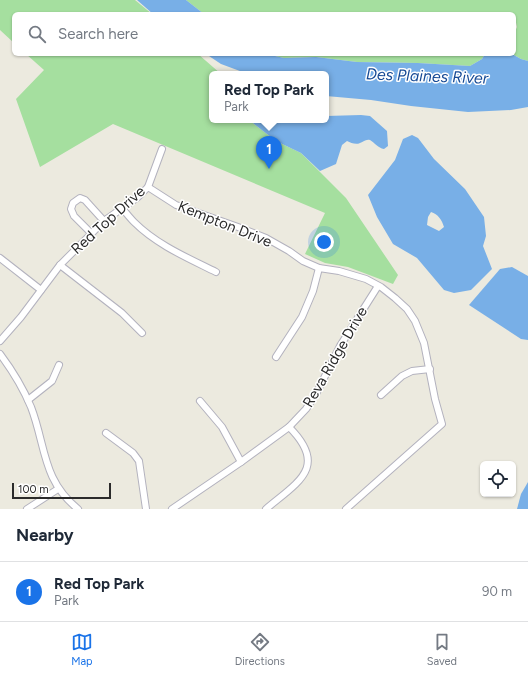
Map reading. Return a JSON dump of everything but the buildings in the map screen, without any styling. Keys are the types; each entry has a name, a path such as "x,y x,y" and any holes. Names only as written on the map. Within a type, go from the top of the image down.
{"street":[{"name":"Red Top Drive","path":"0,341 60,265 90,233 138,197 148,186 162,149"},
{"name":"Kempton Drive","path":"148,186 176,205 238,226 266,238 303,261 319,268 354,274 378,286 407,309 415,321 424,343 435,399 442,424 346,509"},
{"path":"90,233 74,216 71,209 77,200 80,198 85,200 104,221"},
{"path":"122,208 134,222 151,236 216,272"},
{"path":"0,258 41,290"},
{"path":"60,265 122,313 142,333"},
{"path":"276,357 302,317 313,290 319,268"},
{"name":"Reva Ridge Drive","path":"172,509 289,427 306,409 337,351 378,286"},
{"path":"0,354 22,385 38,430 44,457 58,489 64,497 78,509"},
{"path":"28,400 52,381 59,365"},
{"path":"381,395 402,376 412,371 430,369"},
{"path":"200,402 222,427 241,462"},
{"path":"266,509 301,479 306,472 308,461 307,450 300,438 289,427"},
{"path":"106,433 133,454 139,461 146,509"},
{"path":"27,509 58,489"}],"green space":[{"path":"0,0 135,0 150,12 12,12 12,41 0,30"},
{"path":"186,0 528,0 528,61 516,56 516,12 201,12"},
{"path":"28,56 200,56 218,71 209,71 209,123 253,123 276,141 301,153 346,198 398,275 393,284 348,267 325,263 305,254 325,213 113,124 40,167 16,99 44,70"},
{"path":"275,56 484,56 482,59 470,66 357,62 316,57 284,58"}],"water":[{"path":"137,0 186,0 201,12 151,12"},
{"name":"Des Plaines River","path":"209,56 275,56 284,58 316,57 357,62 470,66 482,59 484,56 516,56 528,61 528,107 511,110 468,112 329,96 329,71 240,71 221,64"},
{"path":"329,116 370,116 387,131 388,146 384,149 378,147 370,140 357,144 347,141 342,145 336,164 320,171 301,153 276,141 253,123 329,123"},
{"path":"412,135 418,138 434,159 465,189 484,217 486,236 483,246 492,269 471,290 454,293 444,290 417,258 393,244 377,217 368,195 395,160 403,139","holes":["431,212 436,214 442,222 444,227 439,231 427,225 428,217"]},
{"path":"512,267 528,276 528,340 521,339 469,305 500,269"},
{"path":"528,482 528,509 517,509 521,494"}],"place":[{"name":"Red Top Park","path":"269,169"}]}
